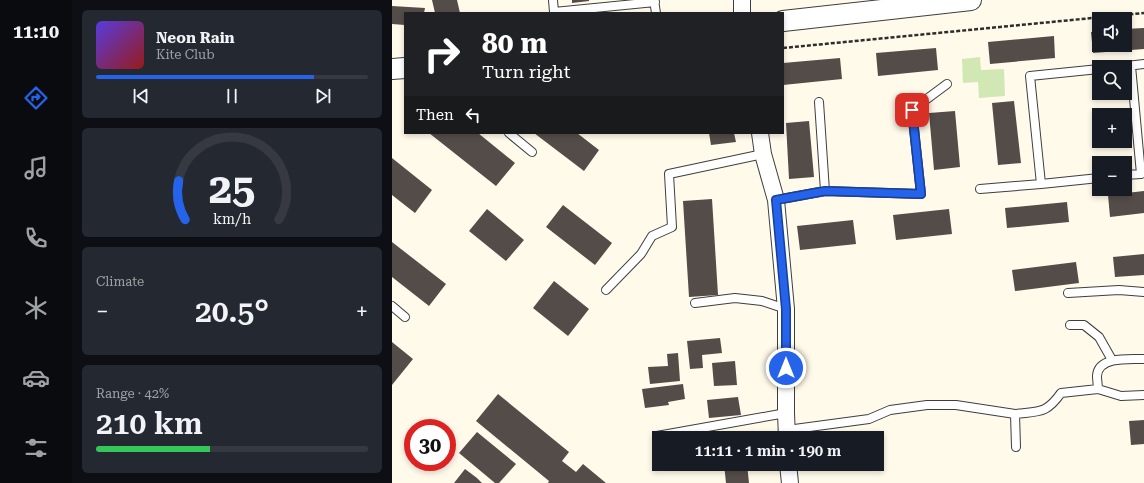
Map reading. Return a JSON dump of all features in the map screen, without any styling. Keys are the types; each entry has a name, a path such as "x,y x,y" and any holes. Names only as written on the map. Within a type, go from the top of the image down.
{"street":[{"path":"742,0 742,12"},
{"path":"784,21 971,0"},
{"path":"392,70 404,68"},
{"path":"760,134 763,154 776,200 786,309 787,431"},
{"path":"789,471 790,483"}],"lane":[{"path":"553,0 554,12 654,1 656,12"},
{"path":"1132,66 1144,64"},
{"path":"1041,184 1030,76 1092,70"},
{"path":"1132,77 1141,174 1132,175"},
{"path":"776,200 825,191 921,194 912,110 947,84"},
{"path":"818,102 825,191"},
{"path":"510,134 532,152"},
{"path":"606,290 641,254 652,236 672,227 668,174 763,154"},
{"path":"980,190 1092,179"},
{"path":"1068,293 1119,290 1144,292"},
{"path":"695,302 735,298 762,301 786,309"},
{"path":"392,306 405,317"},
{"path":"1070,325 1084,324 1099,337 1112,360"},
{"path":"1098,390 1097,375 1103,365 1112,360 1144,359"},
{"path":"803,431 869,419 890,410 927,405 956,405 1015,414 1039,412 1052,405 1060,393 1098,390 1121,396 1144,395"},
{"path":"686,431 786,413"},
{"path":"1015,414 1016,447"}],"path":[{"path":"784,48 1144,13"}],"green space":[{"path":"980,57 981,70 1004,69 1005,96 979,98 978,82 963,83 962,59"}],"building":[{"path":"432,0 457,0 460,12 435,12"},
{"path":"572,0 589,0 589,1 572,3"},
{"path":"392,6 425,8 424,12 404,12 404,25 392,24"},
{"path":"1144,28 1144,49 1132,50 1132,29"},
{"path":"1054,36 1055,58 990,64 988,42"},
{"path":"936,48 938,70 878,76 876,53"},
{"path":"840,58 842,79 784,85 784,63"},
{"path":"1014,101 1021,163 998,165 992,103"},
{"path":"955,111 960,167 934,170 929,113"},
{"path":"809,121 814,177 789,179 786,123"},
{"path":"430,134 479,134 515,163 496,186"},
{"path":"535,134 578,134 599,150 584,171"},
{"path":"709,134 734,134 736,142 711,145"},
{"path":"392,158 432,190 415,213 392,195"},
{"path":"1144,191 1144,213 1110,217 1108,196 1132,196 1132,192"},
{"path":"712,199 718,295 689,297 683,201"},
{"path":"1067,202 1069,222 1007,228 1005,208"},
{"path":"563,205 612,243 595,265 546,227"},
{"path":"487,209 524,240 506,261 469,231"},
{"path":"949,209 952,234 896,240 893,215"},
{"path":"853,220 856,244 800,250 797,226"},
{"path":"392,242 446,284 429,306 392,277"},
{"path":"1144,254 1144,275 1115,277 1113,257"},
{"path":"1076,262 1079,283 1015,291 1012,270"},
{"path":"554,281 589,309 568,336 533,308"},
{"path":"720,338 722,353 702,355 703,368 690,369 687,341"},
{"path":"392,342 413,359 392,385"},
{"path":"678,353 680,381 650,384 648,367 668,366 667,354"},
{"path":"735,361 737,385 714,386 712,363"},
{"path":"683,384 685,399 668,402 669,405 645,408 642,389"},
{"path":"498,394 569,452 562,461 576,472 583,464 606,483 548,483 549,481 476,421"},
{"path":"738,397 741,415 709,418 707,400"},
{"path":"1144,420 1144,444 1131,445 1129,421"},
{"path":"477,432 516,464 499,483 495,483 459,453"},
{"path":"465,469 477,478 482,483 454,483"},
{"path":"725,471 748,471 749,483 726,483"}],"route":[{"path":"786,368 786,309 776,200 825,191 921,194 912,110"}]}
